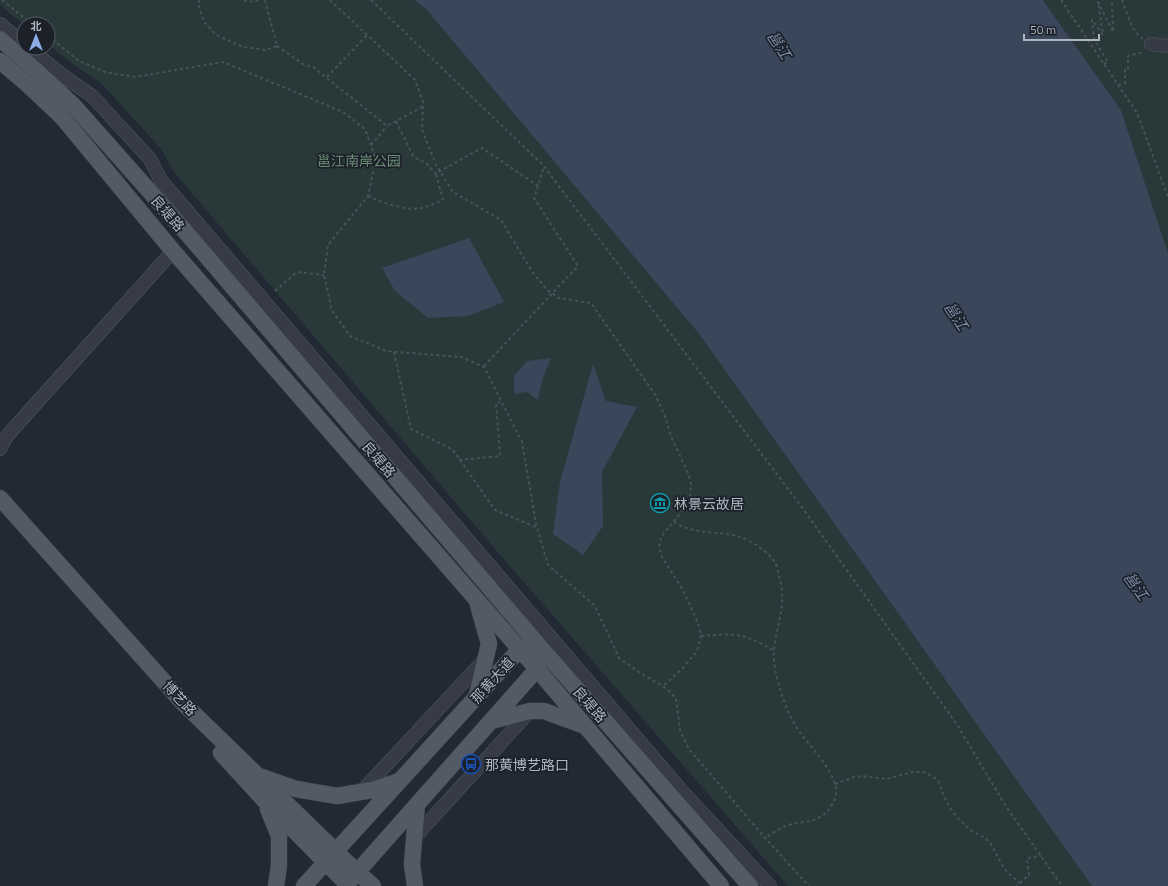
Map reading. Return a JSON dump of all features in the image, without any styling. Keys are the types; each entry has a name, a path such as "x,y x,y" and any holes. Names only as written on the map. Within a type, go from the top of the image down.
{"main road":[{"name":"良堤路","path":"0,39 74,106 190,237 541,648 750,886"},
{"name":"良堤路","path":"0,61 62,117 173,251 520,649 721,886"},
{"name":"博艺路","path":"2,503 184,704 336,851 349,882"},
{"name":"博艺路","path":"2,503 264,800 325,863 349,882 373,886"},
{"path":"476,600 489,644 477,696"},
{"name":"那黄大道","path":"304,886 520,649 541,648 537,669 349,882"},
{"path":"491,721 530,711 544,711 586,726"},
{"path":"258,776 296,789 337,796 372,790 400,780"},
{"path":"264,800 279,836 279,865 276,886"},
{"path":"415,886 412,864 417,804"}],"street":[{"path":"0,24 16,37"},
{"path":"1147,48 1168,46"},
{"path":"39,56 62,75 92,96 150,158 160,179 682,791 770,886"},
{"path":"0,449 5,439 14,428 173,251"},
{"path":"0,433 14,428"},
{"path":"361,792 485,660"},
{"path":"414,838 530,711"}],"path":[{"path":"2,0 22,16"},
{"path":"200,0 198,4 204,22 216,35 243,46 266,50 277,46"},
{"path":"244,0 249,2 260,0"},
{"path":"265,0 277,46 303,64 313,67 327,77 386,126"},
{"path":"330,0 415,80 423,102 422,130 440,171 454,192 501,220 531,270 547,290 559,298 591,304 656,396 664,414 672,440 688,473 691,484 690,497 683,510 661,537 659,547 662,557 683,590 698,622 701,636 697,651 683,668 663,686"},
{"path":"371,0 502,124 544,166 805,512 958,726 1005,805 1062,886"},
{"path":"1061,0 1137,114 1168,197"},
{"path":"1104,64 1108,62 1094,39 1092,20 1103,35 1098,2 1114,32 1112,0"},
{"path":"1118,85 1125,83 1125,70 1128,70 1128,56 1147,48 1138,35 1122,0"},
{"path":"327,77 367,35"},
{"path":"56,42 79,61 105,72 135,77 223,62 343,112 365,129 376,160 368,196 328,245 324,275 332,311 350,336 386,351 461,357 484,367 522,442 538,528 548,565 595,606 619,658 645,676 663,686 676,698 680,730 688,749 765,838 809,886"},
{"path":"371,145 386,126 423,107"},
{"path":"368,196 382,203 413,208 422,208 443,200 436,174 426,163 414,157 396,121"},
{"path":"436,174 482,148 538,186"},
{"path":"484,367 578,266 534,198 544,166"},
{"path":"275,291 297,272 324,275"},
{"path":"394,352 411,428 453,450 495,510 538,528"},
{"path":"460,460 500,456 496,403 501,402"},
{"path":"674,522 684,528 699,532 734,535 760,546 775,563 783,587 783,610 774,651 776,675 786,707 799,731 823,764 835,784 836,797 827,813 814,821 783,827 765,838"},
{"path":"701,636 723,634 739,635 757,640 774,651"},
{"path":"835,784 854,777 862,776 886,779 912,772 923,772 933,776 938,781 947,803 955,815 970,830 985,838 991,844 1002,865 1008,873 1020,883"},
{"path":"1016,886 1029,875 1027,858 1041,856"}],"green space":[{"name":"邕江南岸公园","path":"0,0 414,0 426,9 700,335 1092,886 788,886 490,543 173,171 162,150 102,84 71,63 56,51 56,16 16,16 16,18 0,5"},
{"path":"1043,0 1168,0 1168,253 1121,110"}],"water":[{"name":"邕江","path":"414,0 1043,0 1121,110 1168,253 1168,886 1092,886 700,335 426,9"},
{"path":"469,238 504,302 468,316 428,318 395,291 382,268"},
{"path":"551,358 543,378 538,400 527,392 514,394 514,376 527,361"},
{"path":"593,364 606,401 637,407 602,472 603,526 583,555 553,534 560,482"}],"place":[{"name":"林景云故居","path":"660,503"},
{"name":"那黄博艺路口","path":"471,764"}]}
